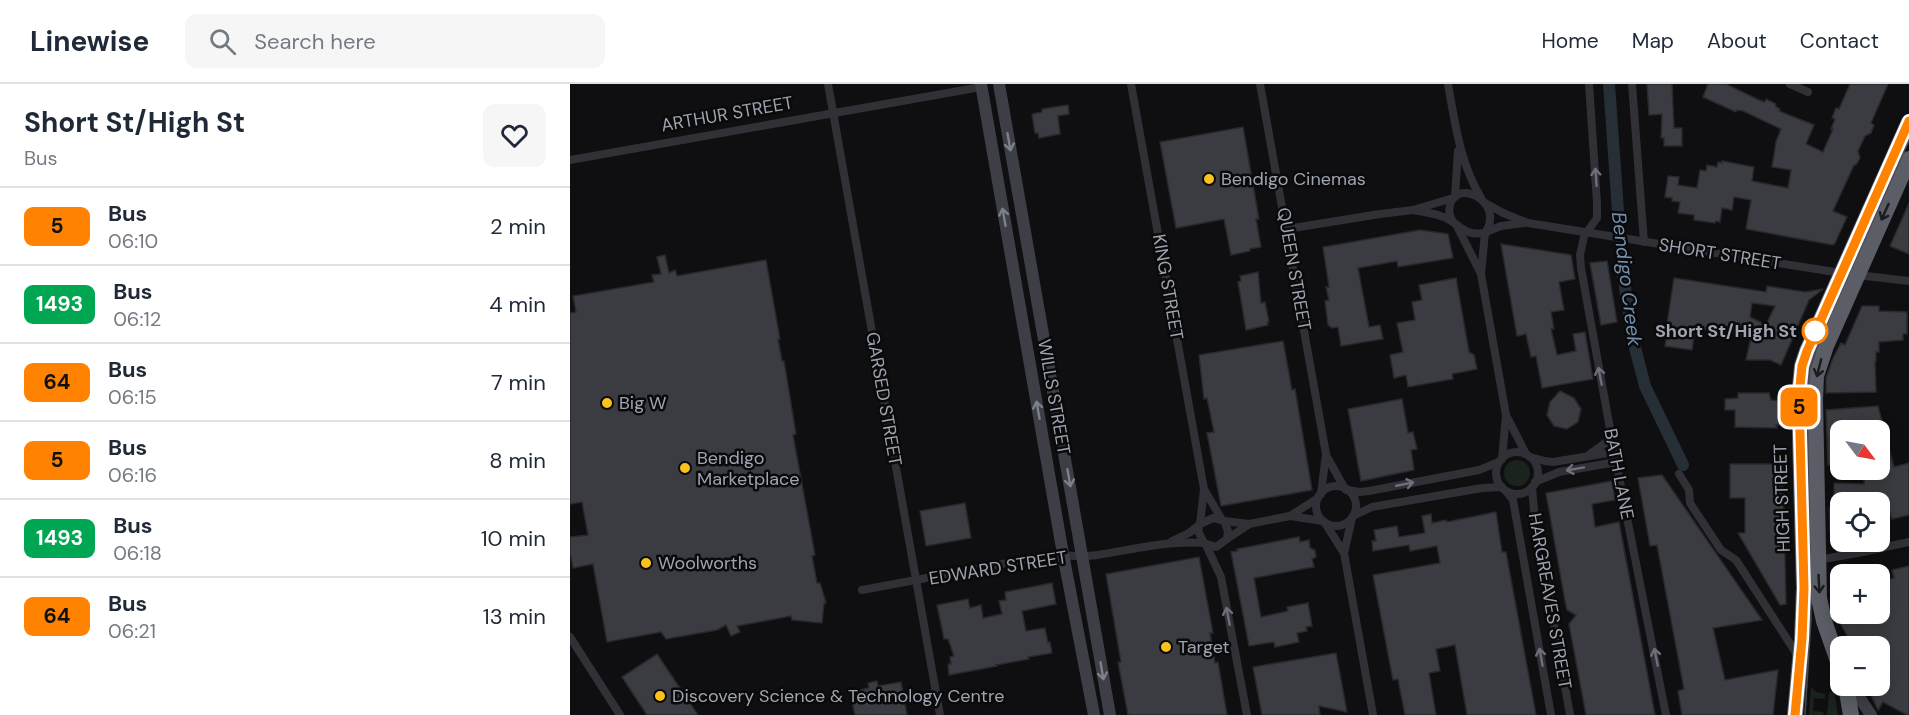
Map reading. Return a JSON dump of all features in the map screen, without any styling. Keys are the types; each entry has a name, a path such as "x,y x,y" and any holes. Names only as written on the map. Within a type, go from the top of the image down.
{"highway":[{"name":"HIGH STREET","path":"1796,715 1811,561 1808,450 1818,367 1849,274 1909,122"},
{"name":"HIGH STREET","path":"1849,274 1909,159"},
{"name":"HIGH STREET","path":"1811,561 1821,610 1830,636"},
{"path":"1848,696 1851,715"}],"main road":[{"name":"ARTHUR STREET","path":"981,85 998,84"},
{"name":"WILLS STREET","path":"998,84 1110,715"},
{"name":"WILLS STREET","path":"981,85 1063,554 1094,715"},
{"path":"1073,607 1090,603"},
{"path":"1859,696 1871,715"}],"street":[{"name":"GARSED STREET","path":"828,84 940,715"},
{"name":"KING STREET","path":"1131,84 1204,489 1199,525"},
{"name":"QUEEN STREET","path":"1260,84 1326,454 1320,496"},
{"path":"1448,84 1459,144 1473,184 1489,210 1490,218 1481,274 1506,415 1496,475 1504,489"},
{"name":"BATH LANE","path":"1589,84 1597,203 1596,218 1586,232 1580,255 1581,268 1614,452 1666,715"},
{"path":"1632,84 1639,241"},
{"path":"1790,84 1808,92"},
{"name":"ARTHUR STREET","path":"570,160 833,114 981,85"},
{"path":"1459,144 1454,197 1449,210 1450,217 1481,274"},
{"path":"1287,229 1413,210 1462,193 1469,193 1484,202"},
{"name":"SHORT STREET","path":"1484,202 1528,223 1849,274 1909,281"},
{"path":"1413,210 1438,215 1467,232 1486,232"},
{"name":"SHORT STREET","path":"1486,232 1506,225 1528,223"},
{"path":"1506,415 1528,455 1535,462 1538,470 1534,485"},
{"path":"1587,456 1608,441 1611,434"},
{"path":"1290,516 1332,487 1360,492 1369,491 1479,470 1500,461 1513,452 1549,462 1614,452"},
{"name":"QUEEN STREET","path":"1326,454 1346,489"},
{"path":"1246,715 1221,577 1199,536 1199,525 1213,518 1249,524 1290,516 1336,526 1342,525 1372,507 1482,488 1504,489 1520,493 1559,472 1616,462"},
{"path":"1679,474 1690,492 1690,503 1721,550 1736,560 1800,660"},
{"name":"HARGREAVES STREET","path":"1534,485 1533,504 1570,715"},
{"name":"KING STREET","path":"1204,489 1223,521"},
{"path":"1344,553 1355,511 1355,499 1346,489"},
{"name":"HARGREAVES STREET","path":"1504,489 1513,500 1551,715"},
{"path":"1320,496 1317,510 1344,553 1373,715"},
{"path":"1223,521 1228,531 1227,539"},
{"path":"1205,544 1216,547 1249,524"},
{"name":"EDWARD STREET","path":"1169,543 1199,525"},
{"path":"1811,561 1909,542"},
{"name":"EDWARD STREET","path":"862,590 1063,554 1097,555 1169,543 1205,544"},
{"path":"570,637 620,715"}],"shaded area":[{"path":"1517,460 1526,464 1530,473 1526,482 1517,486 1508,482 1504,473 1508,464"},
{"path":"1811,687 1816,692 1825,694 1825,699 1814,698 1813,711 1824,712 1823,715 1809,715"},
{"path":"1829,693 1830,696 1835,696 1838,715 1827,715"}],"building":[{"path":"1647,84 1672,84 1674,128 1682,128 1682,146 1664,146 1664,138 1661,138 1662,114 1649,115"},
{"path":"1708,84 1726,84 1759,100 1765,102 1766,99 1776,104 1779,111 1814,125 1806,144 1823,152 1833,129 1831,129 1835,119 1832,118 1836,108 1839,109 1850,84 1888,84 1871,123 1874,125 1871,133 1865,136 1858,151 1860,158 1854,165 1833,211 1847,217 1833,245 1746,229 1751,200 1734,197 1732,210 1722,208 1720,222 1715,223 1694,220 1694,215 1678,213 1680,202 1665,197 1668,176 1679,177 1678,185 1697,188 1700,170 1706,171 1707,165 1717,167 1718,162 1722,163 1722,161 1754,167 1752,181 1788,188 1791,170 1772,167 1776,142 1781,129 1743,111 1737,110 1736,112 1703,97"},
{"path":"1068,105 1069,114 1058,116 1060,134 1039,138 1038,133 1035,133 1032,114 1042,112 1042,109"},
{"name":"Bendigo Cinemas","path":"1243,127 1259,219 1256,219 1261,247 1231,255 1224,219 1176,228 1160,142"},
{"path":"1909,203 1909,254 1890,246"},
{"path":"1420,230 1448,234 1453,258 1398,267 1397,261 1358,268 1369,327 1380,325 1383,339 1341,346 1338,327 1332,328 1328,325 1325,301 1329,300 1326,287 1329,287 1323,247"},
{"path":"1501,244 1571,255 1575,279 1559,282 1564,310 1551,312 1554,329 1551,329 1557,355 1576,351 1573,334 1585,332 1593,379 1542,388 1536,356 1531,357 1526,334 1517,336"},
{"name":"Bendigo Marketplace","path":"665,255 669,273 675,270 677,276 766,260 796,434 793,435 815,555 812,556 817,583 820,583 826,603 824,603 822,623 792,620 791,616 737,626 740,632 731,636 726,625 717,630 666,639 661,632 607,642 593,564 573,568 570,537 588,535 582,502 570,504 570,313 576,312 573,296 654,282 652,275 661,274 657,257"},
{"path":"1607,261 1617,322 1601,325 1590,263"},
{"path":"1258,272 1261,303 1265,302 1269,322 1267,322 1268,325 1246,330 1238,282 1241,281 1240,276"},
{"path":"1456,278 1469,352 1474,355 1477,369 1452,374 1453,379 1408,387 1406,375 1394,378 1390,355 1403,352 1397,323 1415,320 1412,302 1422,300 1419,285"},
{"path":"1674,278 1766,292 1767,286 1805,292 1823,289 1809,300 1781,365 1770,360 1746,360 1751,337 1695,328 1692,350 1665,346 1669,324 1667,324","holes":["1752,303 1775,306 1766,325 1750,317"]},
{"path":"1862,306 1879,306 1879,311 1907,312 1907,334 1903,334 1903,340 1879,342 1879,352 1876,352 1875,361 1876,392 1826,393 1826,378 1833,358 1841,343 1845,345"},
{"path":"1283,341 1292,390 1295,389 1312,490 1221,506 1207,433 1214,432 1207,398 1204,399 1199,355"},
{"path":"1560,391 1574,398 1581,409 1578,422 1567,429 1554,426 1547,415 1550,402"},
{"path":"1738,393 1769,393 1771,400 1782,401 1782,425 1776,425 1777,428 1735,427 1735,410 1725,410 1725,399 1738,398"},
{"path":"1402,399 1408,433 1413,432 1417,449 1411,450 1414,470 1361,481 1348,409"},
{"path":"1878,406 1882,420 1830,420 1830,465 1828,465 1826,410"},
{"path":"1890,452 1894,467 1909,463 1909,515 1892,519 1890,492 1834,492 1834,483 1864,484 1864,480 1890,480"},
{"path":"1730,464 1783,464 1786,604 1780,605 1738,533 1745,533 1745,498 1730,498"},
{"path":"1662,475 1762,620 1713,628 1725,680 1778,670 1773,715 1682,715 1678,691 1684,689 1657,545 1650,546 1638,478"},
{"path":"1612,481 1615,500 1592,504 1595,527 1619,522 1655,715 1586,715 1569,624 1576,615 1567,610 1546,493"},
{"path":"965,503 971,538 926,546 920,511"},
{"path":"1496,512 1502,552 1506,552 1536,715 1467,715 1455,645 1436,649 1440,671 1429,673 1436,715 1405,715 1398,679 1393,680 1373,575 1440,563 1437,546 1410,551 1409,545 1373,551 1372,541 1376,541 1374,530 1397,526 1399,537 1425,533 1422,516 1431,514 1432,523"},
{"path":"1299,537 1300,542 1309,540 1310,548 1315,550 1316,557 1312,559 1314,567 1254,578 1261,617 1288,611 1287,607 1308,603 1312,626 1306,627 1307,631 1297,633 1299,642 1275,647 1274,642 1249,646 1231,552"},
{"name":"Target","path":"1199,557 1213,633 1210,633 1215,663 1218,662 1227,715 1128,715 1106,574"},
{"path":"1909,566 1909,715 1883,702 1878,710 1871,696 1890,696 1890,636 1847,636 1841,624 1890,624 1890,579 1894,578 1892,570"},
{"path":"1052,583 1056,604 1022,611 1026,631 1045,628 1052,653 949,675 948,664 951,664 950,657 954,656 948,639 944,639 937,605 968,599 970,608 981,605 983,618 1002,614 999,601 1006,600 1005,592"},
{"path":"1336,653 1347,712 1319,706 1320,715 1262,715 1253,667"},
{"name":"Discovery Science & Technology Centre","path":"657,654 698,715 647,715 622,677"},
{"path":"877,681 878,686 901,682 907,715 855,715 850,692 869,688 868,683"}],"waterway":[{"name":"Bendigo Creek","path":"1609,84 1622,267 1633,340 1645,386 1683,465"}],"tram line":[{"path":"1805,715 1811,619 1807,399 1810,369 1819,341 1909,140"}],"bus line":[{"name":"5","path":"1795,715 1804,588 1799,396 1802,366 1819,322 1909,121"}],"place":[{"name":"Bendigo Cinemas","path":"1209,179"},
{"name":"Short St/High St","path":"1815,331"},
{"name":"Big W","path":"607,403"},
{"name":"Bendigo Marketplace","path":"685,468"},
{"name":"Woolworths","path":"646,563"},
{"name":"Target","path":"1166,647"},
{"name":"Discovery Science & Technology Centre","path":"660,696"}]}
